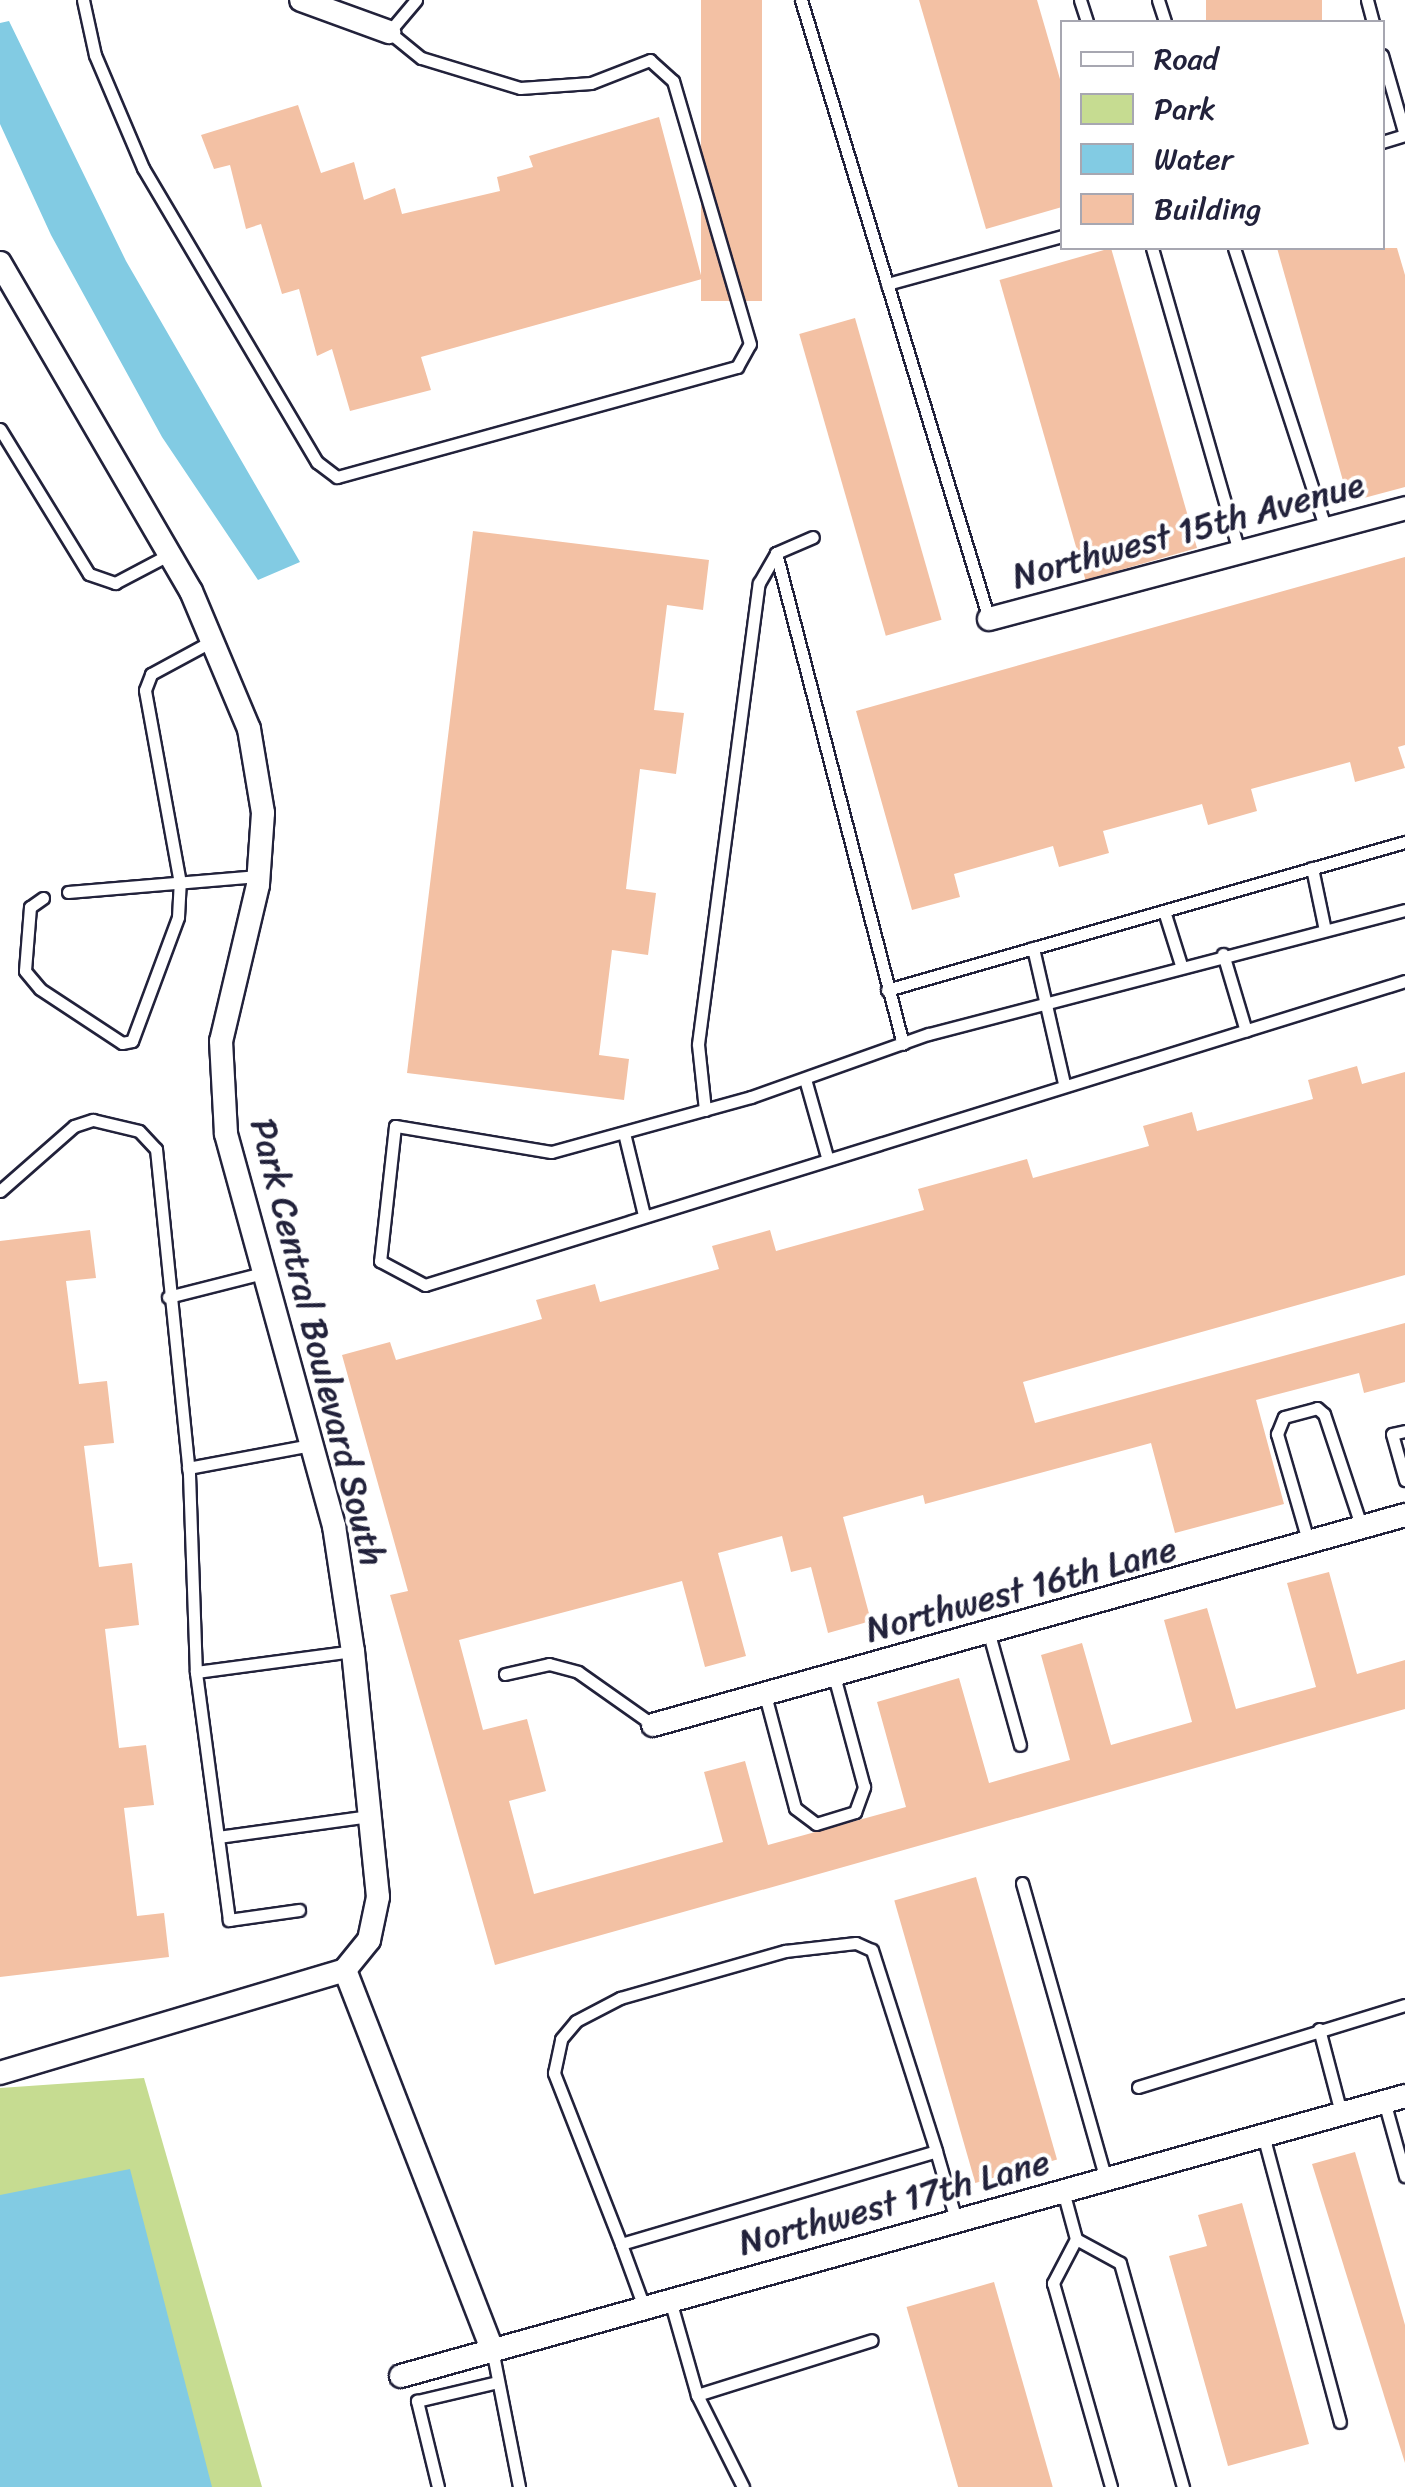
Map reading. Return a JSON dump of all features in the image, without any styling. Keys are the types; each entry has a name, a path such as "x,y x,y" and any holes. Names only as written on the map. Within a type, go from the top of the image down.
{"street":[{"path":"301,0 389,32"},
{"name":"Park Central Boulevard South","path":"3,274 170,554 216,639 249,729 263,813 258,876 221,1041 226,1134 334,1526 353,1651 378,1897 369,1940 345,1970"},
{"name":"Northwest 15th Avenue","path":"989,619 1327,532 1405,508"},
{"name":"Northwest 16th Lane","path":"653,1725 1405,1516"},
{"path":"0,2073 345,1970 492,2350"},
{"name":"Northwest 17th Lane","path":"401,2376 1394,2099"}],"lane":[{"path":"84,0 95,54 144,168 317,462 337,477 737,367 750,344 673,81 650,60 590,83 520,88 420,58 389,32 416,0"},
{"path":"801,0 989,619"},
{"path":"1385,65 1405,135"},
{"path":"887,284 1060,237"},
{"path":"1153,250 1240,554"},
{"path":"1235,250 1327,532"},
{"path":"0,429 89,574 116,584 170,554"},
{"path":"705,1110 698,1044 759,582 776,553 813,537"},
{"path":"776,553 903,1044"},
{"path":"42,898 30,907 26,971 40,990 122,1043 132,1041 149,1007 180,884 146,690 151,674 216,639"},
{"path":"887,990 1405,842"},
{"path":"1312,868 1325,930"},
{"path":"68,892 258,876"},
{"path":"1164,910 1181,965"},
{"path":"1405,910 1048,1002 903,1044 705,1110 551,1152 395,1126 380,1261 425,1285 1064,1083 1405,982"},
{"path":"1032,948 1048,1002 1064,1083"},
{"path":"1223,954 1246,1031"},
{"path":"805,1079 827,1158"},
{"path":"0,1191 74,1126 93,1120 139,1131 156,1148 188,1468 196,1672 229,1920 300,1910"},
{"path":"624,1132 644,1216"},
{"path":"168,1297 263,1273"},
{"path":"1309,1544 1278,1434 1284,1418 1317,1408 1324,1414 1362,1528"},
{"path":"1405,1431 1392,1434 1405,1480"},
{"path":"188,1468 311,1445"},
{"path":"988,1634 1020,1745"},
{"path":"196,1672 353,1651"},
{"path":"505,1674 549,1664 578,1672 653,1725"},
{"path":"765,1695 795,1808 816,1824 855,1812 864,1787 834,1676"},
{"path":"218,1837 370,1816"},
{"path":"1022,1883 1106,2179"},
{"path":"644,2307 554,2073 562,2040 576,2020 620,1998 785,1951 856,1943 872,1950 956,2220"},
{"path":"1138,2087 1405,2005"},
{"path":"1319,2029 1341,2113"},
{"path":"1394,2099 1405,2176"},
{"path":"1262,2135 1340,2422"},
{"path":"621,2244 936,2151"},
{"path":"1063,2191 1076,2239 1052,2283 1111,2487"},
{"path":"1076,2239 1120,2263 1183,2487"},
{"path":"670,2300 697,2395 743,2487"},
{"path":"697,2395 872,2340"},
{"path":"492,2350 493,2383 520,2487"},
{"path":"438,2487 417,2401 493,2383"}],"green space":[{"path":"144,2078 262,2487 0,2487 0,2088"}],"water":[{"path":"9,21 126,261 300,562 258,580 162,437 51,235 0,124 0,23"},
{"path":"130,2169 212,2487 0,2487 0,2195"}],"building":[{"path":"701,0 762,0 762,301 701,301"},
{"path":"919,0 1037,0 1060,79 1060,208 986,229"},
{"path":"1206,0 1322,0 1322,20 1206,20"},
{"path":"298,105 321,173 354,162 364,200 395,188 402,214 500,191 497,177 533,167 529,156 659,117 702,279 421,357 431,390 350,411 332,349 317,356 299,289 282,294 261,224 246,229 230,165 214,169 201,135"},
{"path":"1397,248 1405,275 1405,487 1349,502 1278,250"},
{"path":"1112,250 1197,548 1085,580 999,280"},
{"path":"855,318 942,620 886,636 799,334"},
{"path":"473,531 709,560 703,610 667,605 654,710 684,713 676,774 640,769 626,889 656,893 648,955 612,950 599,1055 629,1059 624,1100 407,1073"},
{"path":"1405,557 1405,745 1398,747 1405,768 1355,782 1350,762 1251,789 1257,811 1208,825 1202,804 1103,831 1109,853 1059,867 1053,846 954,874 960,897 912,910 856,711"},
{"path":"1357,1066 1362,1084 1405,1072 1405,1275 1023,1382 1035,1423 1405,1323 1405,1382 1364,1393 1359,1373 1256,1400 1284,1504 1175,1533 1151,1443 925,1504 923,1495 843,1517 871,1621 828,1633 811,1567 791,1572 782,1536 718,1553 746,1656 705,1667 682,1581 459,1640 483,1730 527,1719 546,1791 509,1801 534,1894 723,1842 704,1772 745,1761 768,1845 906,1807 877,1702 959,1678 989,1783 1070,1760 1041,1655 1082,1643 1111,1745 1192,1722 1164,1620 1207,1608 1236,1709 1316,1687 1287,1583 1329,1572 1357,1674 1405,1660 1405,1709 495,1965 390,1595 408,1591 342,1355 390,1342 396,1360 542,1319 536,1300 595,1284 600,1302 719,1269 712,1246 770,1230 776,1251 924,1210 918,1189 1027,1159 1033,1178 1149,1146 1143,1126 1192,1112 1197,1131 1313,1099 1308,1080"},
{"path":"90,1230 96,1278 66,1281 79,1384 107,1381 114,1443 84,1446 99,1567 132,1563 139,1625 105,1629 119,1748 146,1745 154,1805 124,1808 137,1916 164,1913 169,1957 0,1977 0,1241"},
{"path":"976,1877 1057,2160 975,2183 894,1900"},
{"path":"1355,2152 1405,2325 1405,2463 1312,2164"},
{"path":"1242,2203 1309,2444 1228,2466 1169,2256 1207,2246 1198,2215"},
{"path":"994,2282 1053,2487 958,2487 907,2307"}]}
